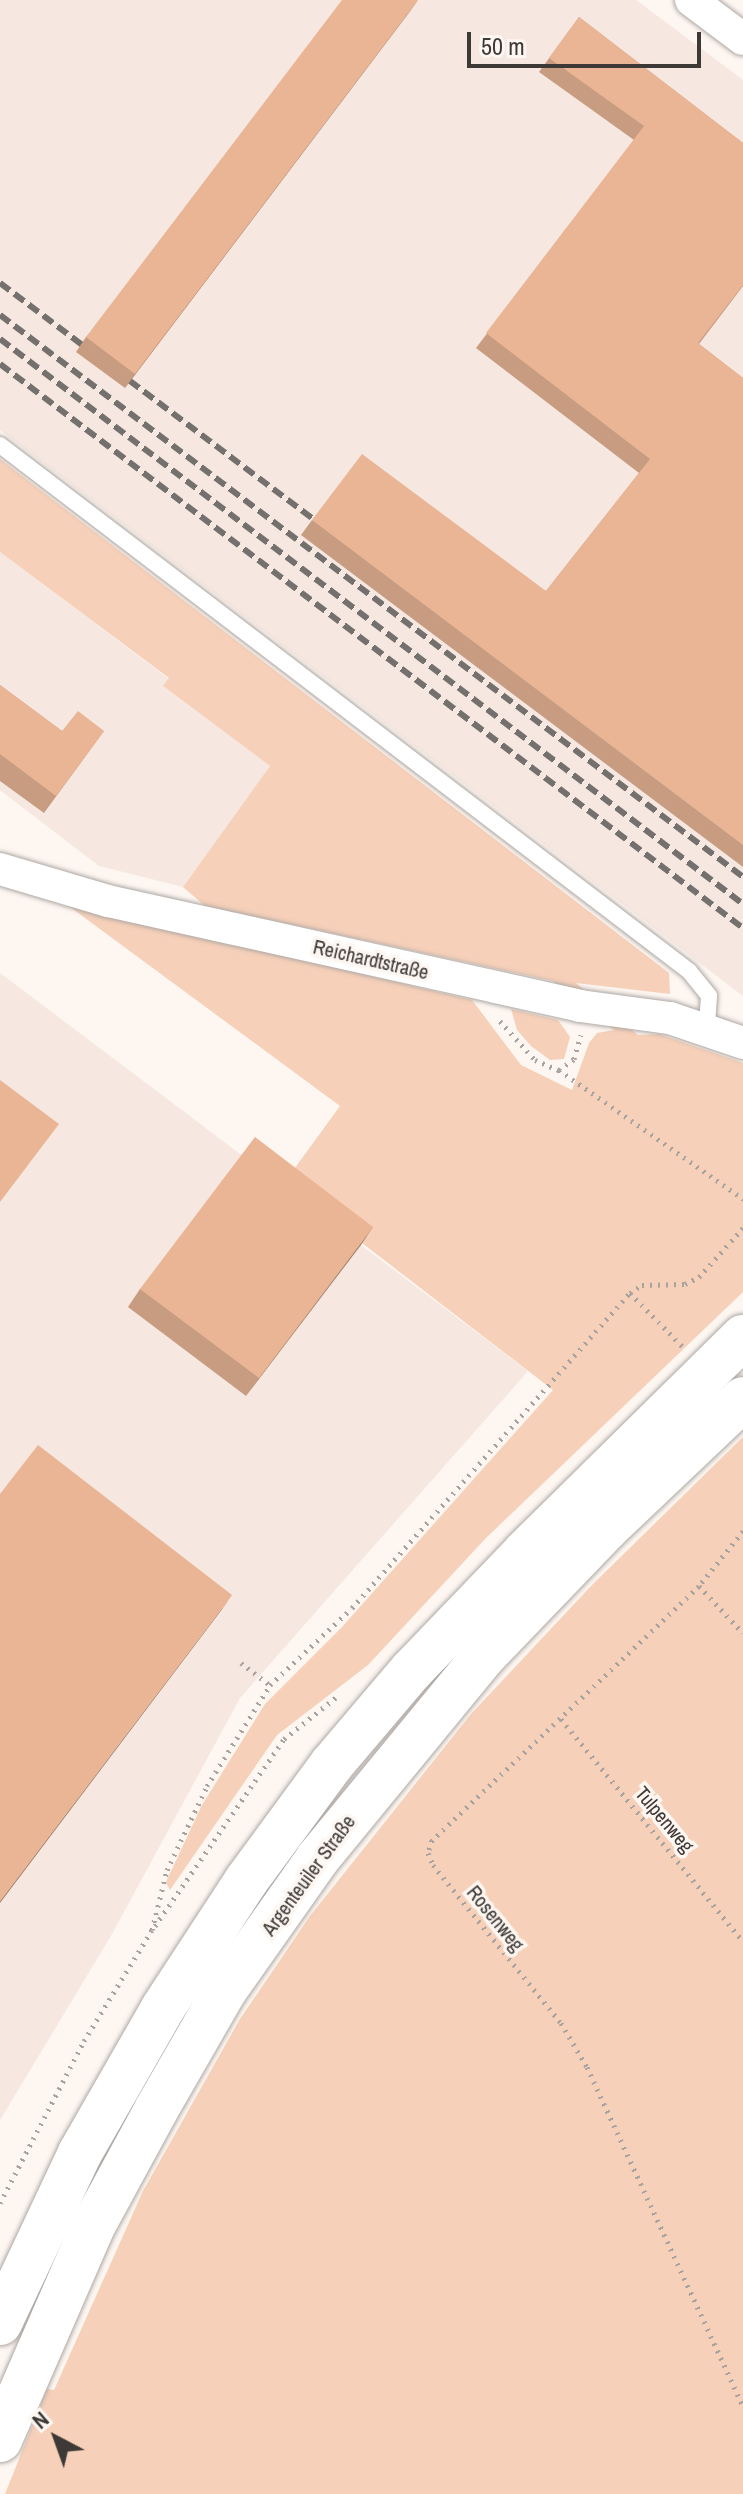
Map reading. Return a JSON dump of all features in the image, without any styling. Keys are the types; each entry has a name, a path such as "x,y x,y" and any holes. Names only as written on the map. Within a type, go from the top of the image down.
{"main road":[{"path":"0,2323 80,2153 163,2008 246,1881 332,1764 411,1671 741,1339"},
{"name":"Argenteuiler Straße","path":"0,2440 92,2228 149,2123 225,1990 318,1858 482,1658 607,1528 743,1399"}],"street":[{"path":"691,0 743,39"},
{"name":"Reichardtstraße","path":"0,869 108,901 580,1006 707,1028 743,1043"}],"lane":[{"path":"0,445 689,971 709,996 707,1028"}],"path":[{"path":"493,987 491,1004 515,1043 535,1060 559,1070 743,1199"},
{"path":"559,1070 574,1059 579,1046 580,1006"},
{"path":"0,2203 84,2041 152,1930 167,1870 207,1786 270,1685 352,1608 630,1293 642,1285 685,1284 699,1277 743,1228"},
{"path":"630,1293 689,1353"},
{"name":"Rosenweg","path":"743,1531 699,1586 432,1840 428,1853 433,1865 561,2023 587,2067 743,2406"},
{"path":"699,1586 743,1633"},
{"path":"241,1663 270,1685"},
{"name":"Tulpenweg","path":"561,1719 743,1941"}],"shaded area":[{"path":"0,0 636,0 743,80 743,996 0,430"},
{"path":"0,459 669,973 670,994 576,983 638,1035 659,1034 743,1063 743,1292 485,1539 368,1665 277,1735 170,1890 166,1882 202,1805 265,1704 342,1627 553,1390 284,1183 340,1106 66,904 472,1000 521,1065 572,1090 589,1043 597,1033 614,1030 553,981 205,906 183,887 270,766 163,686 169,678 0,552"},
{"path":"0,552 169,679 164,687 270,766 183,887 99,866 0,790"},
{"path":"0,973 528,1371 240,1698 112,1934 0,2120"},
{"path":"511,1009 558,1020 570,1037 564,1059 550,1060 531,1046 517,1030"},
{"path":"743,1437 743,2494 5,2494 47,2389 54,2390 143,2191 240,2019 310,1916 471,1714 593,1584"}],"building":[{"path":"342,0 418,0 135,374 86,337"},
{"path":"579,17 743,143 743,285 698,343 743,378 743,845 312,520 362,454 546,591 650,459 486,333 644,126 549,58"},
{"path":"0,685 62,731 78,711 104,731 56,796 0,754"},
{"path":"0,1080 59,1124 0,1202"},
{"path":"255,1137 373,1227 259,1378 140,1289"},
{"path":"38,1445 232,1595 0,1901 0,1494"}],"railway":[{"path":"0,283 329,531"},
{"path":"0,315 743,877"},
{"path":"0,339 743,904"},
{"path":"0,364 743,928"}]}
